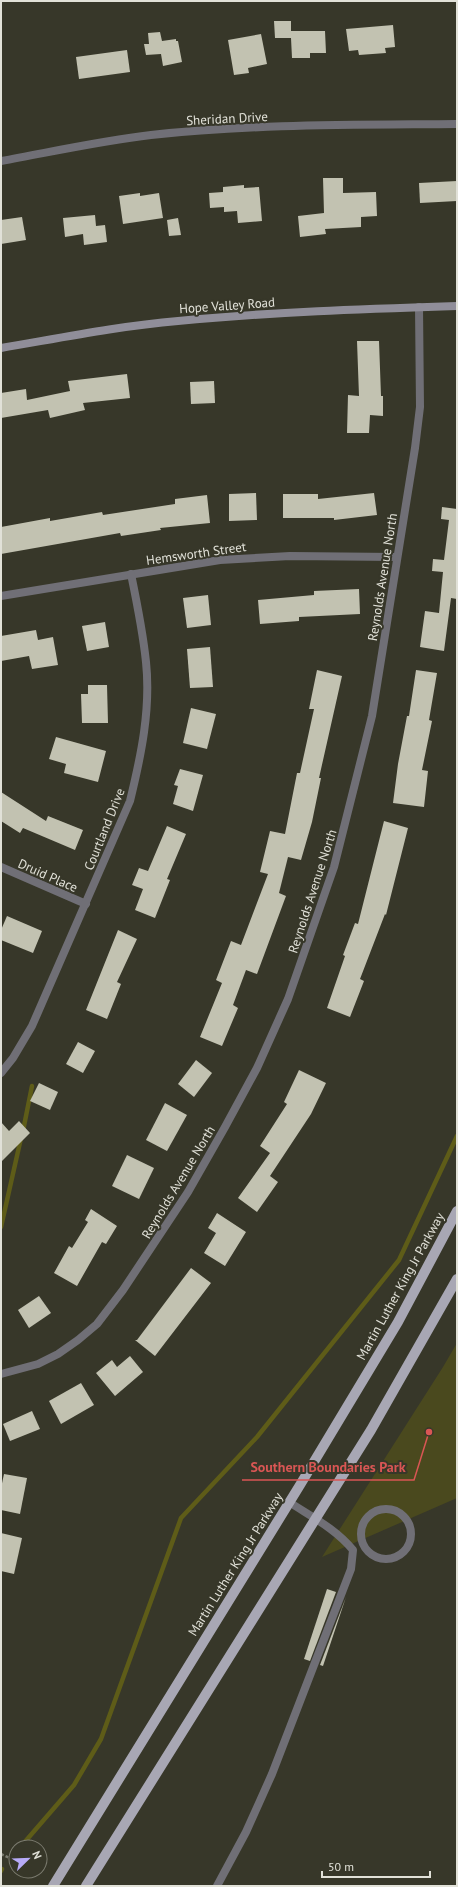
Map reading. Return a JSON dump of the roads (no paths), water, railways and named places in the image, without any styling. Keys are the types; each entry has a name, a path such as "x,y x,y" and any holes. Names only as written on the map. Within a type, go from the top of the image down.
{"main road":[{"name":"Hope Valley Road","path":"1,348 135,326 178,321 324,311 457,306"},
{"name":"Martin Luther King Jr Parkway","path":"53,1886 290,1502 401,1315 457,1211"},
{"path":"86,1886 371,1430 457,1280"}],"street":[{"name":"Sheridan Drive","path":"1,161 149,136 193,132 279,128 457,124"},
{"name":"Reynolds Avenue North","path":"1,1374 25,1369 51,1357 78,1340 97,1324 140,1267 188,1192 226,1127 257,1068 288,999 334,867 372,716 415,448 420,407 419,307"},
{"name":"Hemsworth Street","path":"1,596 220,560 290,556 397,557"},
{"name":"Courtland Drive","path":"1,1073 13,1058 32,1026 130,802 139,763 147,700 146,663 131,574"},
{"name":"Druid Place","path":"1,867 86,904"},
{"path":"217,1886 246,1832 272,1774 351,1569 353,1550 335,1531 290,1502"},
{"path":"392,1510 406,1519 411,1534 410,1543 406,1550 400,1555 392,1559 380,1558 369,1553 364,1546 362,1538 363,1526 369,1516 376,1512 392,1510"},
{"path":"353,1550 364,1546"}],"waterway":[{"path":"23,1131 32,1086"},
{"path":"27,1839 74,1785 101,1739 181,1518 257,1437 399,1260 457,1136"},
{"path":"1,1227 21,1138"}],"place":[{"name":"Southern Boundaries Park","path":"429,1432"}]}
